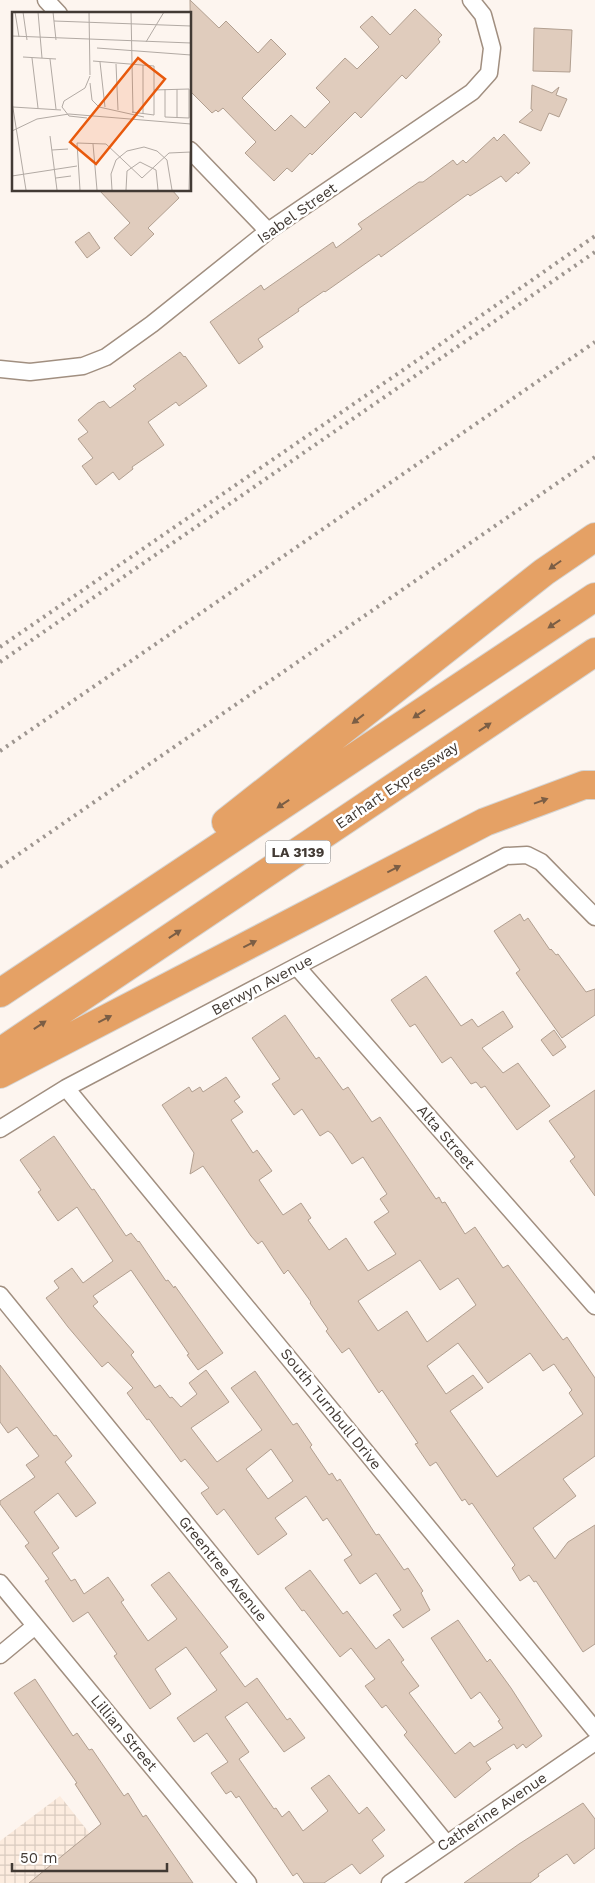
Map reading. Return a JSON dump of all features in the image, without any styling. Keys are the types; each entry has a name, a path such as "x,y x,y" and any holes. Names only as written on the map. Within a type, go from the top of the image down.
{"highway":[{"path":"67,947 544,572 595,537"},
{"name":"LA 3139","path":"0,993 595,597"},
{"name":"Earhart Expressway","path":"0,1052 595,652"},
{"path":"0,1074 485,822 584,785 595,785"}],"street":[{"path":"46,0 57,12"},
{"name":"Isabel Street","path":"0,369 30,372 83,366 106,357 268,232 472,92 489,73 492,48 483,15 471,0"},
{"path":"191,151 268,232"},
{"name":"Berwyn Avenue","path":"0,1129 66,1088 506,856 527,855 540,862 595,918"},
{"name":"Alta Street","path":"297,967 595,1306"},
{"name":"South Turnbull Drive","path":"66,1088 595,1730"},
{"name":"Greentree Avenue","path":"0,1295 446,1843"},
{"name":"Lillian Street","path":"0,1583 248,1883"},
{"path":"0,1655 35,1626"},
{"name":"Catherine Avenue","path":"390,1883 595,1742"}],"shaded area":[{"path":"60,1796 129,1883 0,1883 0,1841"}],"building":[{"path":"190,0 219,28 226,21 258,53 271,39 286,54 242,98 275,131 291,115 305,128 330,102 316,88 345,58 357,69 379,47 360,27 372,16 390,35 415,9 442,35 438,39 440,42 406,79 402,75 361,118 355,112 312,155 310,153 292,172 287,168 274,181 245,153 256,142 223,108 218,112 216,110 212,113 191,92"},
{"path":"534,28 572,30 570,72 533,71"},
{"path":"532,85 552,93 559,87 556,95 567,99 559,117 549,113 541,131 519,122 533,110 531,109"},
{"path":"504,134 530,163 518,174 517,172 506,182 501,176 470,196 468,194 381,257 379,254 324,291 258,339 263,347 239,364 210,322 261,285 264,290 333,242 336,248 362,229 358,224 453,160 457,165 463,160 466,163 494,137 497,141"},
{"path":"100,191 173,191 179,198 148,228 154,234 131,256 114,238 130,223"},
{"path":"89,232 100,248 87,258 75,242"},
{"path":"180,352 207,386 179,406 176,402 148,422 164,445 132,467 133,469 119,480 113,472 96,485 82,466 93,458 78,439 88,432 78,420 98,403 104,401 110,408 136,389 133,386"},
{"path":"520,914 524,921 528,918 550,950 556,955 558,954 586,992 595,989 595,1015 562,1038 516,973 520,970 494,931"},
{"path":"426,976 461,1026 472,1019 478,1027 503,1011 513,1027 482,1048 503,1073 518,1063 550,1106 517,1130 485,1086 481,1088 476,1082 471,1084 451,1057 442,1063 415,1024 410,1027 391,1000"},
{"path":"285,1015 316,1059 319,1057 343,1090 348,1087 372,1122 380,1117 436,1199 439,1197 442,1203 445,1202 465,1234 475,1227 503,1268 508,1265 563,1340 567,1337 595,1378 595,1456 563,1479 576,1496 533,1528 555,1559 568,1542 595,1525 595,1644 583,1652 536,1581 534,1582 529,1575 520,1581 512,1568 515,1565 472,1503 469,1505 465,1499 462,1501 436,1462 430,1466 415,1444 418,1443 382,1390 379,1393 349,1348 342,1353 326,1331 328,1329 311,1302 288,1270 284,1274 262,1241 258,1244 251,1236 203,1166 190,1174 194,1153 162,1105 189,1087 192,1092 200,1087 203,1092 226,1077 240,1097 234,1101 243,1112 231,1120 253,1153 257,1150 272,1171 259,1180 283,1215 301,1203 311,1218 308,1220 329,1250 346,1238 368,1271 396,1254 374,1222 389,1212 380,1199 387,1194 363,1157 352,1164 332,1134 328,1131 320,1136 302,1109 294,1115 272,1084 280,1079 252,1038","holes":["420,1260 440,1290 458,1278 476,1305 427,1342 407,1311 378,1331 358,1301","458,1343 488,1383 530,1353 543,1371 554,1364 572,1390 569,1393 583,1414 497,1477 450,1411 483,1388 473,1375 446,1394 427,1366"]},
{"path":"554,1030 566,1047 553,1056 541,1040"},
{"path":"595,1090 595,1196 570,1161 575,1157 549,1121"},
{"path":"54,1136 126,1236 131,1233 139,1241 166,1281 168,1280 174,1288 175,1286 223,1353 198,1370 131,1270 93,1296 98,1302 93,1306 134,1352 131,1355 155,1388 160,1385 170,1398 172,1397 181,1407 197,1394 189,1383 206,1370 229,1402 191,1428 217,1462 262,1430 231,1388 255,1371 293,1425 297,1423 312,1445 310,1447 329,1475 332,1473 337,1481 340,1479 376,1535 379,1534 404,1570 408,1568 423,1591 421,1593 430,1610 403,1628 393,1615 401,1610 376,1573 360,1584 344,1560 352,1555 327,1518 323,1521 306,1496 275,1518 287,1534 258,1555 224,1509 217,1515 201,1493 209,1488 185,1459 181,1462 149,1419 147,1420 127,1393 133,1388 108,1362 102,1367 46,1298 59,1288 54,1281 72,1268 83,1283 113,1261 77,1207 58,1221 38,1192 41,1190 20,1160","holes":["271,1449 293,1481 268,1499 246,1469"]},
{"path":"0,1365 54,1436 56,1435 72,1456 65,1462 96,1503 76,1517 58,1493 34,1512 59,1548 52,1553 71,1581 75,1579 84,1594 108,1577 124,1600 121,1602 148,1641 177,1619 151,1585 169,1572 228,1647 220,1653 245,1687 257,1678 287,1720 290,1718 305,1738 284,1752 247,1702 225,1717 249,1752 239,1759 274,1809 276,1808 282,1817 289,1811 303,1831 328,1811 311,1788 329,1775 359,1814 367,1807 385,1830 372,1840 384,1856 360,1874 352,1864 324,1883 304,1883 297,1873 293,1876 239,1796 236,1798 231,1791 226,1794 211,1773 228,1762 207,1733 194,1742 177,1718 217,1690 186,1647 155,1669 171,1694 150,1709 114,1656 117,1654 88,1612 73,1622 45,1581 49,1579 25,1546 29,1543 0,1504 0,1501 35,1477 26,1465 39,1456 17,1427 8,1433 0,1422"},
{"path":"310,1570 343,1614 347,1611 376,1649 389,1639 404,1660 401,1662 419,1686 409,1693 455,1754 470,1742 474,1747 503,1728 498,1721 500,1720 480,1692 471,1699 431,1638 458,1620 487,1662 490,1659 511,1688 542,1736 526,1748 523,1744 517,1749 514,1744 486,1762 491,1769 455,1798 404,1735 407,1732 386,1705 382,1708 365,1686 375,1679 351,1648 340,1657 285,1588"},
{"path":"35,1679 73,1736 77,1733 89,1750 92,1749 124,1796 128,1793 143,1817 146,1815 193,1883 29,1883 101,1824 75,1784 77,1783 14,1693"},
{"path":"583,1803 595,1819 595,1848 574,1864 567,1854 538,1874 539,1876 530,1883 464,1883 519,1844"}],"railway":[{"path":"0,647 595,236"},
{"path":"0,662 595,252"},
{"path":"0,751 595,342"},
{"path":"0,867 595,457"}]}
